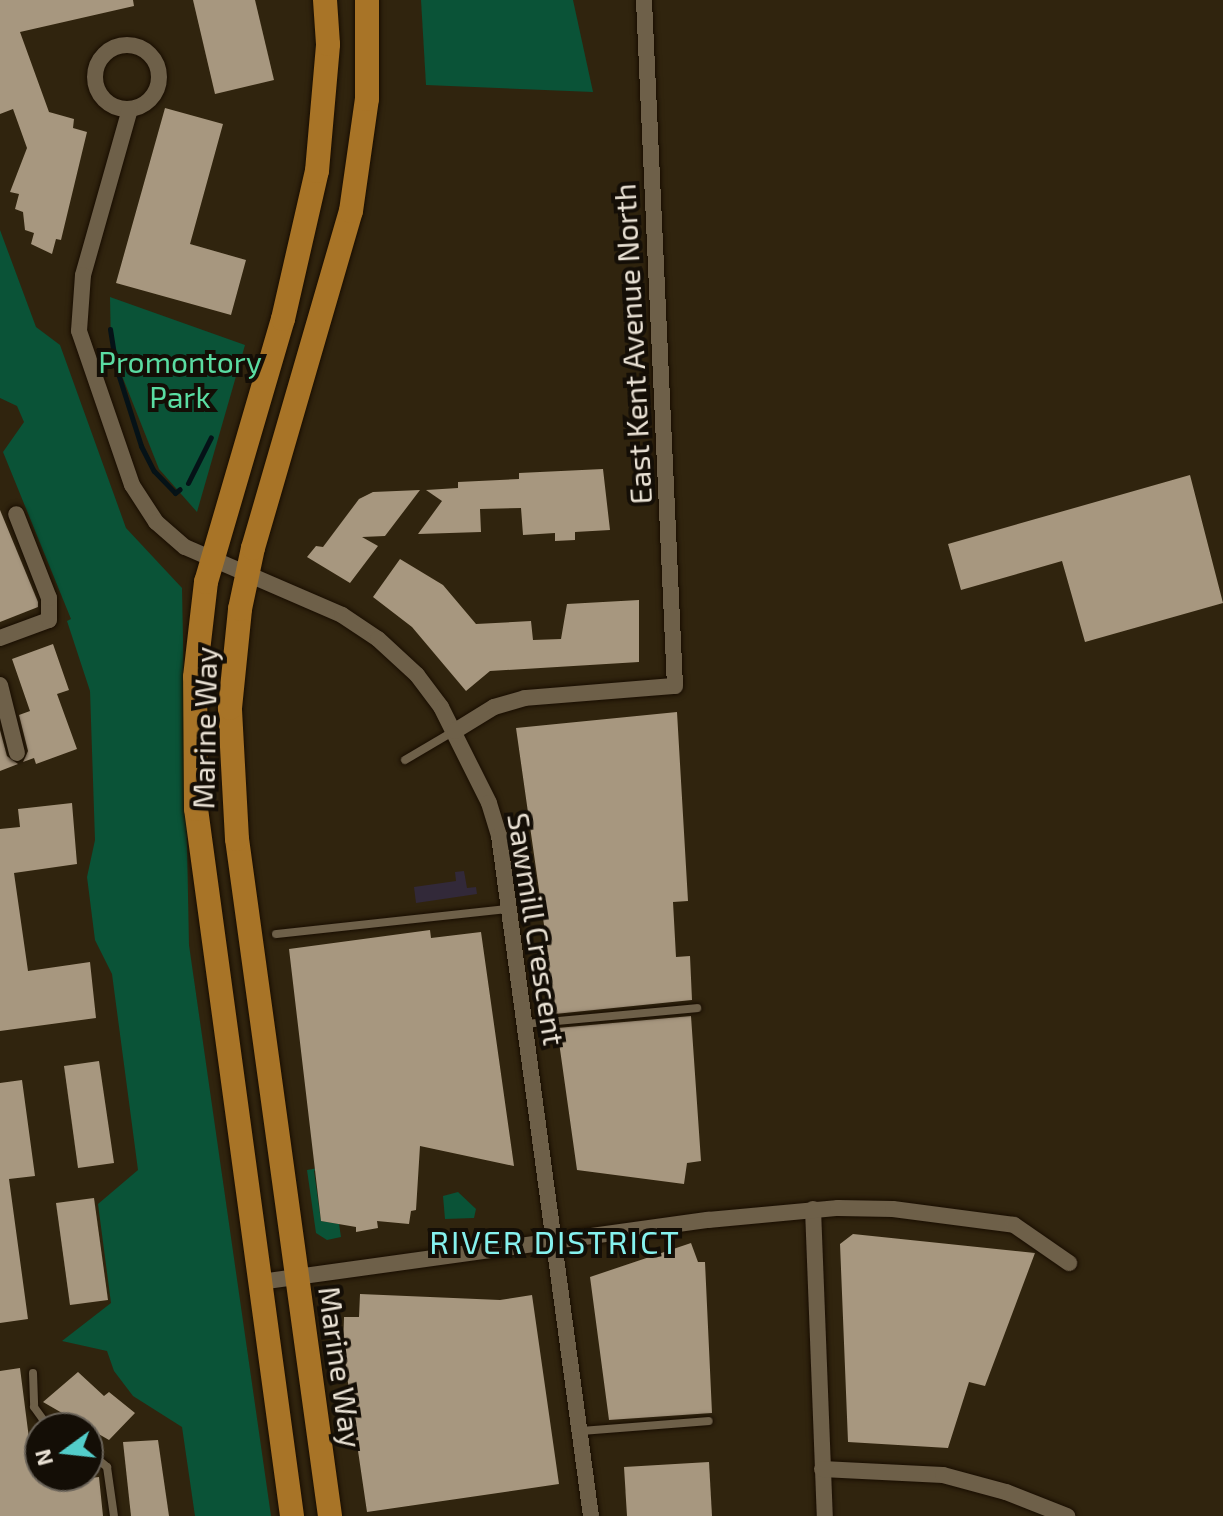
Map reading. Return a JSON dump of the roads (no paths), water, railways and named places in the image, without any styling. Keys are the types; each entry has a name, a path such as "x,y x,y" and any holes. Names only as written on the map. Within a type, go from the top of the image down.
{"main road":[{"name":"Marine Way","path":"292,1516 196,809 195,677 212,558 283,319 317,171 328,44 325,0"},
{"name":"Marine Way","path":"330,1516 230,773 230,708 247,573 287,419 351,211 367,99 367,0"}],"street":[{"name":"East Kent Avenue North","path":"455,731 494,707 525,698 675,686 644,0"},
{"name":"Sawmill Crescent","path":"130,109 83,275 79,331 132,485 156,522 185,547 342,615 378,639 417,675 455,731 489,803 525,1024 591,1516"},
{"path":"0,638 49,620 49,598 16,514"},
{"path":"0,685 17,753"},
{"path":"260,1282 813,1209 893,1209 1014,1225 1069,1263"},
{"path":"813,1209 825,1516"},
{"path":"822,1469 943,1475 1006,1492 1067,1516"}],"lane":[{"path":"405,760 455,731"},
{"path":"276,934 508,909"},
{"path":"525,1024 697,1008"},
{"path":"33,1373 34,1407 38,1412"},
{"path":"582,1431 709,1421"},
{"path":"104,1464 107,1467 114,1516"}],"waterway":[{"path":"110,329 116,367 141,446 154,471 175,493 180,489"},
{"path":"188,483 211,437"}],"district":[{"name":"RIVER DISTRICT","path":"555,1241"}],"park label":[{"name":"Promontory Park","path":"180,378"}]}
